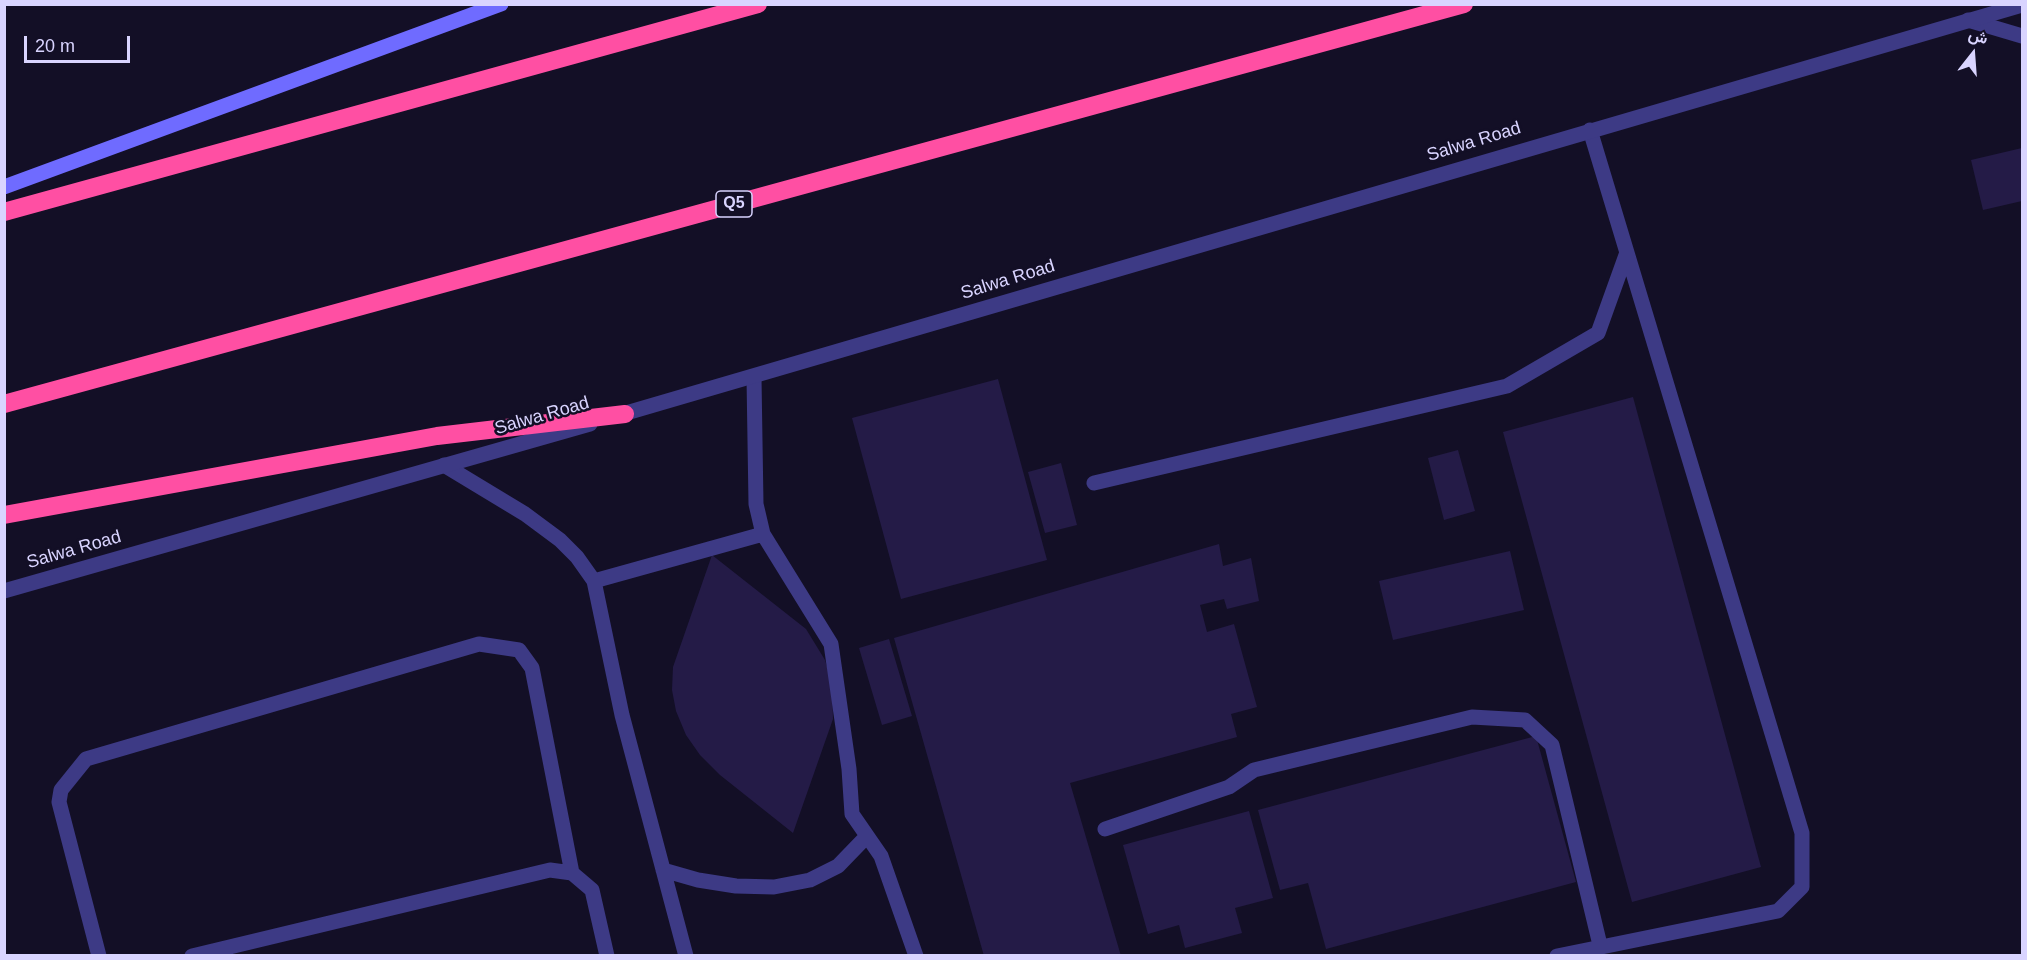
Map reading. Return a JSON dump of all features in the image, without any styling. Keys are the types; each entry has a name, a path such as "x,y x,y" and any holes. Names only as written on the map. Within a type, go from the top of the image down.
{"highway":[{"path":"4,212 758,4"},
{"name":"Q5","path":"4,404 1464,4"},
{"path":"4,515 437,436 625,414"}],"main road":[{"path":"4,187 501,4"}],"street":[{"name":"Salwa Road","path":"4,591 754,378 1590,130 2022,5"},
{"path":"1968,20 2022,36"},
{"path":"1557,956 1600,945 1778,911 1802,887 1802,833 1590,130"},
{"path":"1094,483 1507,386 1598,333 1626,255"},
{"path":"754,378 756,504 763,534 831,644 849,769 852,814 881,856 916,956"},
{"path":"444,465 525,514 560,540 577,557 594,581 622,715 686,956"},
{"path":"594,581 763,534"},
{"path":"99,956 59,802 61,790 86,759 479,644 519,650 532,668 572,873"},
{"path":"1106,830 1229,787 1254,770 1472,717 1525,720 1552,746 1600,945"},
{"path":"663,870 698,880 736,886 774,887 810,880 838,866 867,836"},
{"path":"192,956 549,870 572,873 592,890 607,956"}],"building":[{"path":"2022,148 2022,201 1983,210 1971,160"},
{"path":"998,379 1047,560 901,599 852,418"},
{"path":"1633,397 1761,867 1632,902 1503,432"},
{"path":"1458,450 1475,511 1444,520 1428,458"},
{"path":"1061,463 1077,525 1045,533 1028,472"},
{"path":"1219,544 1223,566 1251,558 1259,601 1227,609 1224,599 1200,605 1207,632 1234,624 1257,707 1231,714 1237,737 1070,783 1121,956 984,956 894,638"},
{"path":"1510,551 1524,610 1393,640 1379,581"},
{"path":"712,555 806,629 825,660 832,683 833,719 793,833 720,775 700,755 686,735 676,711 672,690 673,667"},
{"path":"889,639 912,716 882,725 859,648"},
{"path":"1536,736 1576,882 1326,949 1308,883 1280,890 1258,810"},
{"path":"1249,811 1273,898 1235,908 1242,933 1185,948 1179,925 1148,934 1123,845"}]}
